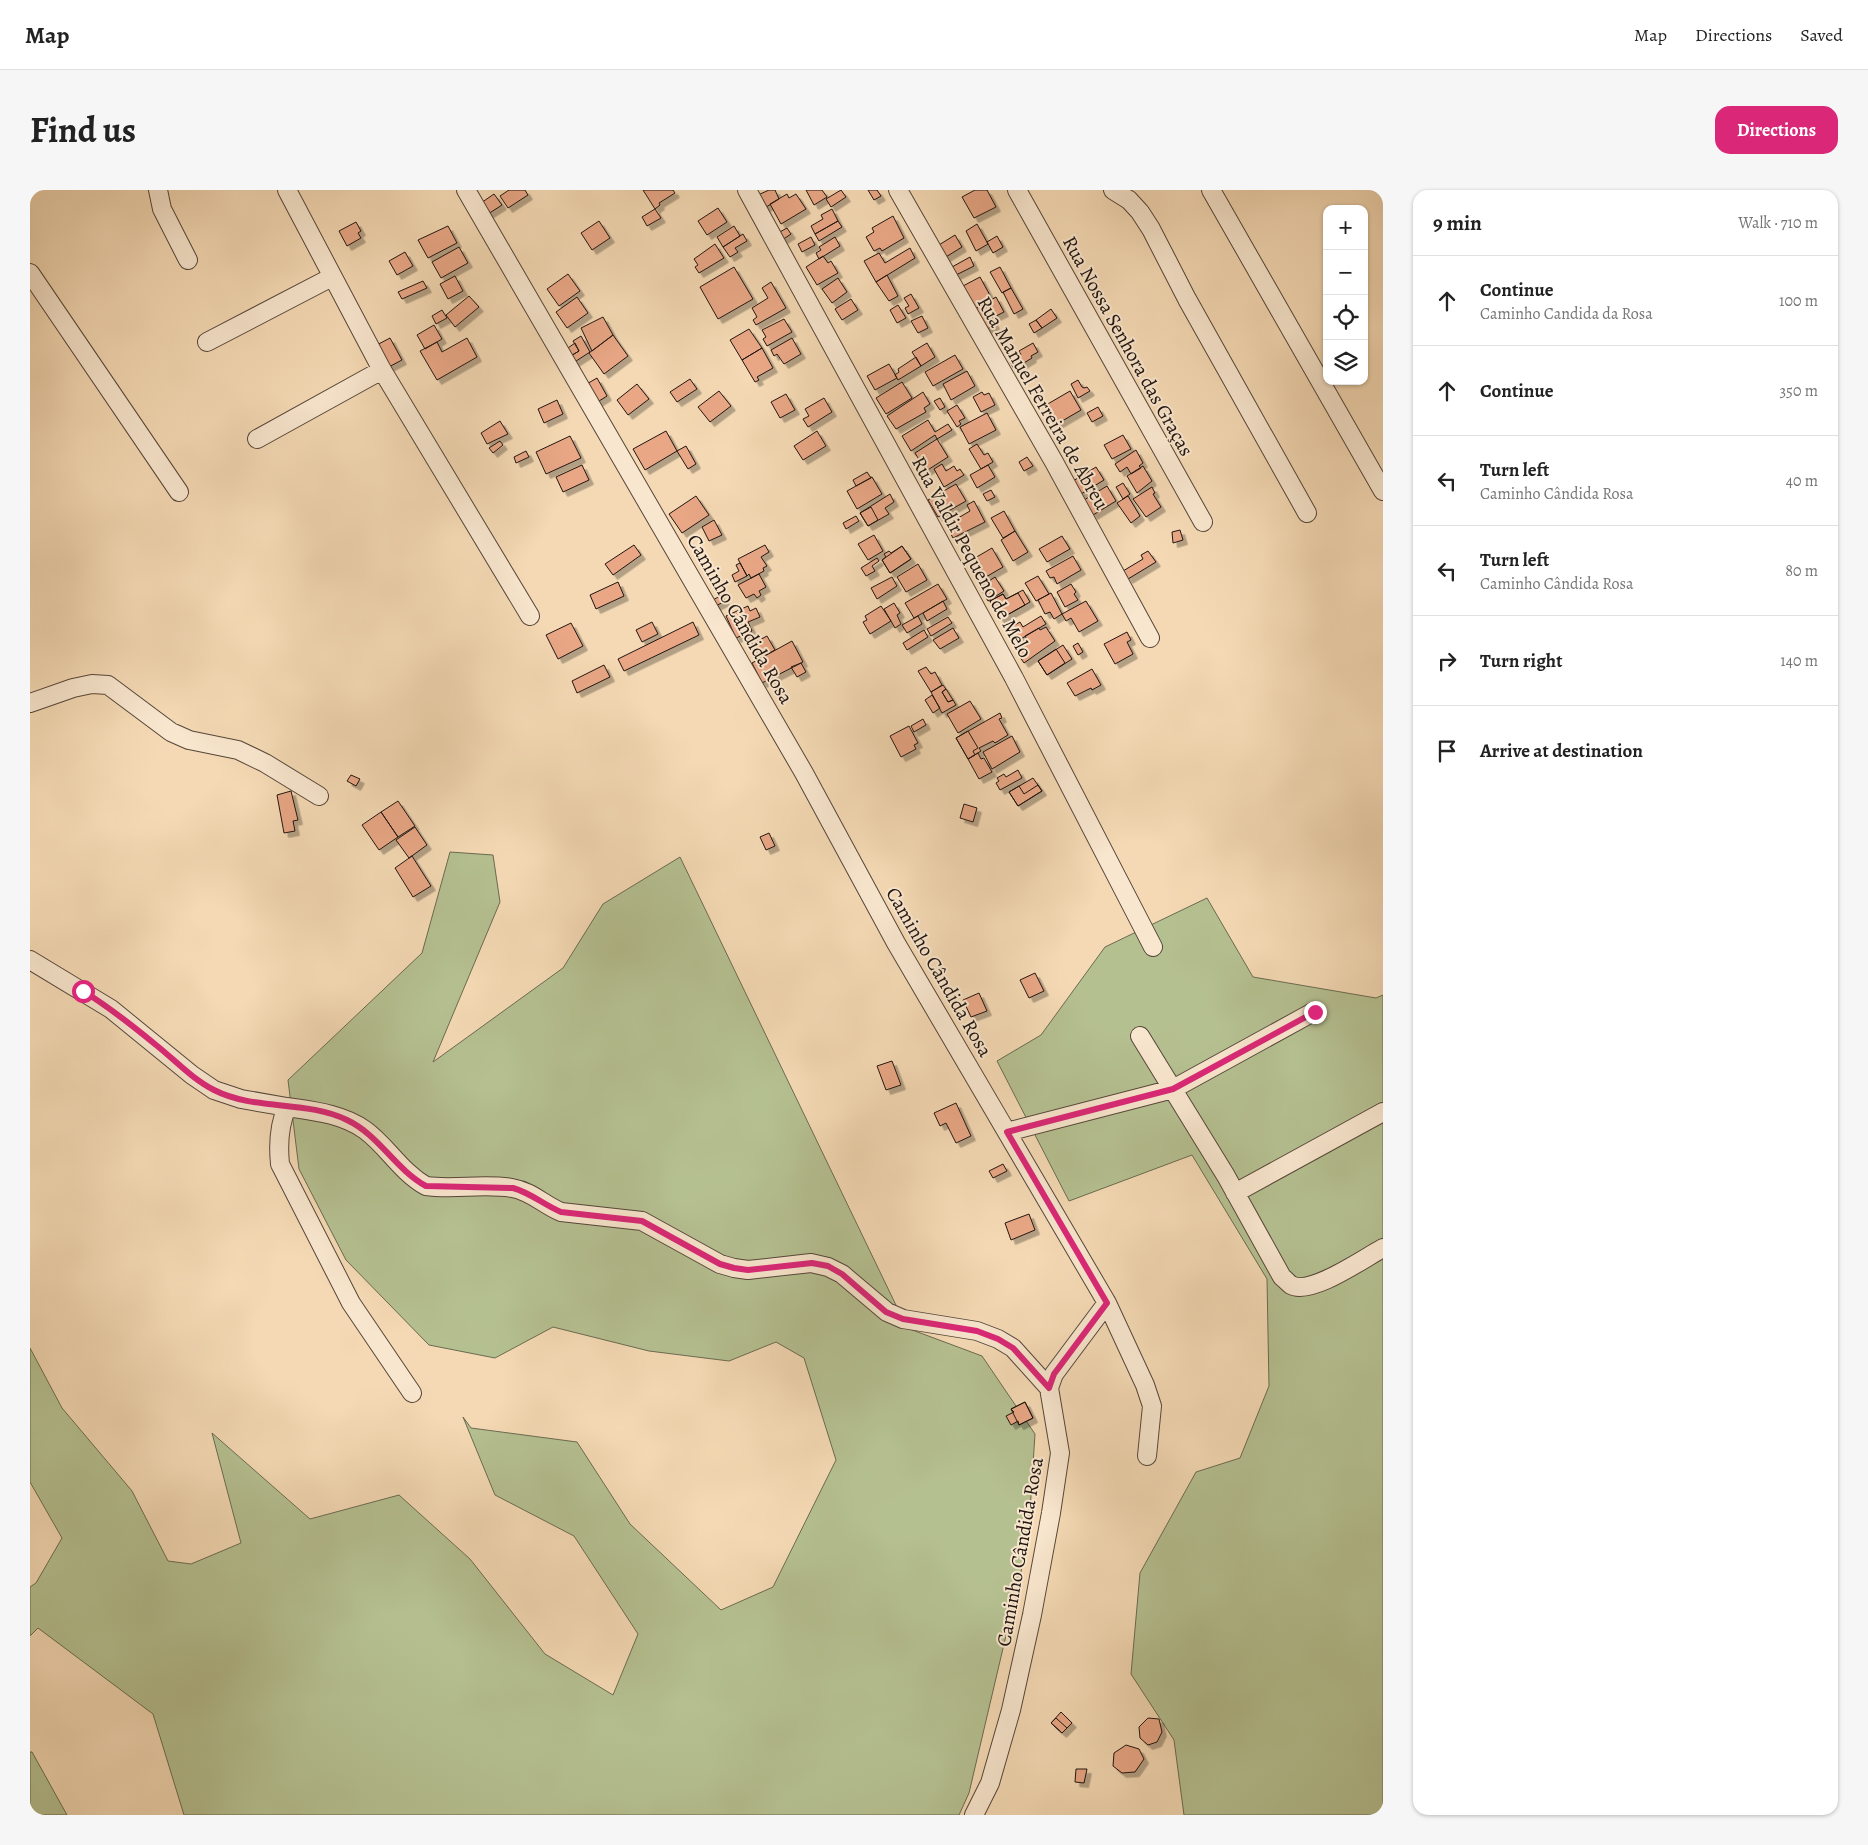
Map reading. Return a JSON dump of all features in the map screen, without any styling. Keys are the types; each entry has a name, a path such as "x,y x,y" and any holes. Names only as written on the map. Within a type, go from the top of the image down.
{"street":[{"path":"158,190 162,209 188,260"},
{"path":"287,190 382,370 530,616"},
{"name":"Caminho Cândida Rosa","path":"466,190 804,773 896,943 1107,1303 1145,1385 1152,1406 1147,1456"},
{"name":"Rua Valdir Pequeno de Melo","path":"747,190 1014,678 1153,947"},
{"name":"Rua Manuel Ferreira de Abreu","path":"898,190 1054,462 1150,638"},
{"name":"Rua Nossa Senhora das Graças","path":"1017,190 1202,522"},
{"path":"1113,190 1134,206 1151,229 1187,299 1307,512"},
{"path":"1211,190 1383,491"},
{"path":"207,342 332,277"},
{"path":"32,278 179,492"},
{"path":"257,439 382,370"},
{"path":"30,703 73,688 92,684 108,685 171,732 189,740 238,750 265,763 319,796"},
{"path":"30,960 111,1009 192,1075 214,1090 241,1099 321,1112 346,1119 366,1130 415,1180 426,1186 513,1188 527,1192 551,1208 561,1212 642,1221 720,1264 734,1268 748,1270 812,1263 828,1266 842,1274 886,1312 903,1319 977,1331 998,1339 1013,1348 1049,1388 1054,1374 1107,1303"},
{"path":"1007,1132 1173,1089 1315,1012"},
{"path":"1140,1036 1236,1193 1282,1277 1291,1285 1304,1287 1326,1280 1383,1248"},
{"path":"287,1107 281,1123 278,1145 280,1164 351,1303 412,1393"},
{"path":"1236,1193 1383,1112"},
{"name":"Caminho Cândida Rosa","path":"974,1815 990,1783 1011,1710 1032,1615 1051,1513 1060,1453 1049,1388"}],"green space":[{"path":"450,852 493,855 500,902 433,1062 563,968 603,904 680,857 907,1328 982,1356 1035,1434 1028,1542 969,1793 959,1815 184,1815 153,1714 38,1628 30,1636 30,1587 36,1583 62,1538 30,1482 30,1348 62,1408 132,1491 168,1561 191,1564 241,1543 212,1433 310,1519 399,1495 470,1559 545,1654 613,1695 638,1634 574,1536 495,1495 463,1417 471,1428 577,1442 630,1524 721,1610 773,1587 836,1460 804,1358 776,1342 729,1361 649,1351 553,1327 495,1358 429,1345 346,1260 299,1169 288,1080 422,953"},
{"path":"1207,898 1253,977 1376,998 1383,995 1383,1815 1184,1815 1174,1740 1131,1674 1140,1573 1196,1472 1240,1458 1269,1386 1267,1279 1192,1155 1069,1201 997,1061 1041,1035 1105,947"},
{"path":"30,1752 32,1752 67,1815 30,1815"}],"building":[{"path":"509,190 525,190 528,195 508,208 500,196"},
{"path":"643,190 673,190 675,193 659,203 660,205 655,209"},
{"path":"769,190 775,190 779,199 763,209 758,195"},
{"path":"806,190 822,190 827,197 814,205"},
{"path":"841,190 846,197 831,207 826,199"},
{"path":"868,190 877,190 881,196 874,200"},
{"path":"975,190 987,190 996,207 974,218 962,197"},
{"path":"494,194 502,205 488,214 481,203"},
{"path":"787,194 789,198 796,194 806,209 781,224 770,204"},
{"path":"718,208 727,222 707,235 698,221"},
{"path":"655,209 661,218 647,226 642,217"},
{"path":"832,209 838,221 815,234 811,226 823,219 821,215"},
{"path":"893,216 904,238 882,251 880,248 874,251 866,237 874,232 872,228"},
{"path":"599,221 610,238 592,250 581,233"},
{"path":"838,221 842,227 819,241 815,234"},
{"path":"356,222 361,231 358,233 361,238 347,246 339,231"},
{"path":"977,224 988,244 976,251 966,231"},
{"path":"448,226 457,243 428,258 418,240"},
{"path":"734,226 740,236 723,247 717,237"},
{"path":"787,228 791,234 782,240 778,233"},
{"path":"743,234 747,241 735,248 738,252 730,257 723,247"},
{"path":"955,235 962,247 941,260 934,248"},
{"path":"997,236 1003,247 993,253 987,242"},
{"path":"811,237 815,245 802,252 798,244"},
{"path":"835,237 840,246 819,259 816,253 821,250 819,247"},
{"path":"715,244 724,258 699,273 695,267 698,265 694,259"},
{"path":"459,247 468,263 441,278 432,262"},
{"path":"910,248 915,258 876,282 864,261 879,253 885,263"},
{"path":"405,252 413,266 397,275 389,261"},
{"path":"823,256 828,263 831,261 838,273 817,285 806,267"},
{"path":"970,257 974,266 956,275 952,267"},
{"path":"734,267 753,299 718,319 700,287"},
{"path":"1000,267 1011,288 1002,293 990,272"},
{"path":"568,274 580,291 559,306 547,289"},
{"path":"887,275 898,296 889,301 876,282"},
{"path":"455,276 463,291 448,299 440,284"},
{"path":"980,277 992,299 972,311 963,286"},
{"path":"838,278 847,292 832,303 822,289"},
{"path":"423,281 427,288 402,299 398,292"},
{"path":"771,282 786,308 756,325 753,320 757,317 752,308 768,298 762,288"},
{"path":"1011,288 1023,309 1014,314 1003,292"},
{"path":"911,294 919,308 908,314 905,308 909,306 904,298"},
{"path":"469,296 479,307 455,327 446,315"},
{"path":"577,297 588,313 567,328 556,312"},
{"path":"996,297 1004,312 992,318 995,325 981,332 970,312"},
{"path":"851,299 858,310 842,320 835,309"},
{"path":"898,305 906,318 897,323 890,310"},
{"path":"1051,309 1057,318 1042,328 1036,320"},
{"path":"442,310 447,318 436,324 432,316"},
{"path":"922,316 928,328 918,333 911,321"},
{"path":"603,317 613,335 592,351 581,328"},
{"path":"784,319 792,332 767,346 763,339 766,337 762,330"},
{"path":"1036,320 1042,328 1034,333 1029,324"},
{"path":"434,325 442,339 425,349 417,335"},
{"path":"749,329 762,348 742,360 730,340"},
{"path":"613,335 628,356 604,374 589,353"},
{"path":"581,336 590,352 573,363 569,357 579,351 573,341"},
{"path":"390,338 402,360 385,369 373,347"},
{"path":"467,338 477,357 437,380 420,351 437,342 442,352"},
{"path":"792,338 801,354 784,364 777,354 774,356 771,350"},
{"path":"575,343 579,351 569,357 565,350"},
{"path":"927,343 935,357 921,366 912,352"},
{"path":"1033,343 1038,352 1014,369 1010,362 1021,355 1019,351"},
{"path":"762,348 773,368 757,377 759,380 755,382 742,360"},
{"path":"955,355 963,369 933,386 925,372"},
{"path":"916,357 921,366 898,380 895,375 899,372 898,369"},
{"path":"889,364 897,378 875,390 867,376"},
{"path":"967,371 975,386 951,400 943,384"},
{"path":"597,378 607,396 596,403 585,385"},
{"path":"690,379 697,389 677,402 670,392"},
{"path":"1078,380 1082,387 1087,387 1090,391 1078,398 1071,384"},
{"path":"902,382 912,398 886,414 876,398"},
{"path":"637,384 649,399 628,415 617,400"},
{"path":"719,391 731,406 710,422 698,407"},
{"path":"1070,391 1081,410 1057,424 1046,405"},
{"path":"923,392 930,404 924,408 926,412 896,429 887,416"},
{"path":"982,392 984,395 989,393 995,405 981,412 973,397"},
{"path":"786,394 795,410 780,418 771,402"},
{"path":"824,398 832,412 808,427 803,419 809,416 805,409"},
{"path":"940,398 945,407 940,410 934,401"},
{"path":"557,400 563,414 544,423 538,409"},
{"path":"957,405 965,418 959,421 961,424 957,427 947,411"},
{"path":"1098,407 1103,416 1092,422 1087,413"},
{"path":"987,413 996,430 969,444 960,427"},
{"path":"928,420 935,432 948,424 952,430 937,439 935,435 911,451 902,436"},
{"path":"500,421 508,434 487,444 481,433"},
{"path":"666,431 677,451 645,470 633,449"},
{"path":"817,431 826,446 803,460 794,446"},
{"path":"1123,435 1131,449 1112,459 1104,445"},
{"path":"570,436 581,458 546,474 536,452"},
{"path":"937,439 948,457 926,471 915,453"},
{"path":"500,441 503,445 493,453 489,448"},
{"path":"977,444 984,455 988,453 993,462 981,469 969,449"},
{"path":"686,446 696,464 688,469 677,451"},
{"path":"1136,450 1143,463 1139,466 1141,468 1131,474 1127,467 1120,472 1115,464"},
{"path":"526,451 529,457 516,463 514,457"},
{"path":"1027,457 1033,466 1024,471 1019,462"},
{"path":"942,464 946,471 954,466 957,471 960,469 964,475 944,487 934,469"},
{"path":"582,465 589,480 563,492 556,477"},
{"path":"988,465 995,477 977,488 970,475"},
{"path":"1143,466 1152,481 1137,493 1127,476"},
{"path":"1096,467 1104,480 1081,494 1073,481"},
{"path":"867,472 871,478 856,486 853,480"},
{"path":"872,477 882,494 857,509 847,491"},
{"path":"1123,483 1130,494 1123,499 1116,487"},
{"path":"956,484 966,501 938,517 928,500"},
{"path":"1107,486 1116,501 1093,515 1084,500"},
{"path":"1152,487 1155,493 1153,494 1161,507 1146,517 1133,499"},
{"path":"991,490 995,497 987,501 983,494"},
{"path":"890,494 894,502 885,508 889,514 868,526 860,513"},
{"path":"696,496 709,515 682,533 669,514"},
{"path":"1128,496 1140,516 1131,523 1117,503"},
{"path":"974,501 985,522 953,538 946,525 970,511 967,505"},
{"path":"871,507 878,520 868,526 860,513"},
{"path":"1004,511 1015,531 1003,538 991,518"},
{"path":"856,516 859,521 846,529 843,523"},
{"path":"714,520 722,535 709,541 702,527"},
{"path":"1180,530 1183,540 1173,543 1172,532"},
{"path":"1015,531 1028,552 1013,561 1001,540"},
{"path":"874,535 883,551 868,560 858,544"},
{"path":"1062,536 1070,549 1047,562 1039,549"},
{"path":"634,545 641,555 613,575 605,564"},
{"path":"765,545 769,552 761,557 767,566 763,568 764,571 751,578 749,574 747,576 738,559"},
{"path":"902,546 911,559 890,573 882,560"},
{"path":"902,546 911,559 890,573 882,560 886,557 884,554 889,551 891,553"},
{"path":"992,548 1003,567 979,581 968,562"},
{"path":"1148,551 1156,562 1128,579 1123,571 1143,559 1141,555"},
{"path":"1073,556 1081,570 1057,584 1054,577 1050,578 1046,571"},
{"path":"877,558 879,561 872,566 875,571 866,576 861,568"},
{"path":"740,563 747,576 735,582 732,575 739,571 736,565"},
{"path":"918,564 927,580 906,592 897,577"},
{"path":"759,574 766,587 759,591 761,595 757,598 754,594 746,598 738,585"},
{"path":"1038,576 1049,594 1036,601 1025,583"},
{"path":"892,577 897,586 877,599 871,588"},
{"path":"995,577 1004,591 988,601 980,587"},
{"path":"618,582 624,596 596,609 590,595"},
{"path":"938,584 947,599 914,618 905,603"},
{"path":"1071,584 1078,600 1065,607 1057,592"},
{"path":"1023,590 1030,602 1000,619 990,601 1003,594 1006,599"},
{"path":"1018,593 1025,605 1000,619 990,601 1003,594 1006,599"},
{"path":"1051,593 1062,614 1054,619 1050,612 1045,614 1038,600"},
{"path":"722,595 725,601 714,607 711,601"},
{"path":"943,601 947,609 927,621 923,613"},
{"path":"1086,601 1098,621 1079,632 1071,618 1066,621 1062,614"},
{"path":"894,603 900,613 897,615 901,624 895,628 884,609"},
{"path":"748,606 750,611 756,608 760,617 748,622 752,631 736,638 726,616"},
{"path":"881,606 891,621 870,634 863,622 867,620 865,616"},
{"path":"918,616 922,624 907,633 902,625"},
{"path":"1041,616 1046,624 1014,643 1006,630 1020,622 1023,627"},
{"path":"948,617 952,623 931,636 927,629"},
{"path":"652,622 658,634 642,642 636,630"},
{"path":"693,622 699,635 624,671 618,659"},
{"path":"571,623 583,646 558,659 546,635"},
{"path":"1046,627 1055,641 1024,663 1014,648 1027,639 1025,636 1039,628 1040,630"},
{"path":"953,628 959,638 940,649 933,640"},
{"path":"924,630 928,637 907,650 903,643"},
{"path":"1127,632 1131,640 1127,642 1133,654 1115,664 1104,644"},
{"path":"767,636 775,650 758,659 750,645"},
{"path":"792,641 803,662 762,683 752,663"},
{"path":"1078,643 1083,652 1078,655 1073,646"},
{"path":"1063,645 1072,659 1047,675 1038,661"},
{"path":"1056,649 1065,663 1047,675 1038,661"},
{"path":"801,663 806,672 797,677 791,667"},
{"path":"604,665 610,677 577,693 572,681"},
{"path":"926,667 931,674 935,672 942,685 931,692 918,671"},
{"path":"1092,669 1101,685 1075,696 1067,683"},
{"path":"943,685 946,689 942,692 948,702 953,700 956,705 942,713 931,692"},
{"path":"946,689 953,700 948,702 942,692"},
{"path":"932,695 940,708 933,713 925,700"},
{"path":"970,701 981,719 958,733 947,714"},
{"path":"1000,713 1002,718 999,719 1008,735 995,743 993,741 979,748 981,751 968,759 956,738"},
{"path":"923,719 926,725 914,732 911,726"},
{"path":"909,726 918,743 914,745 916,749 901,757 890,736"},
{"path":"968,731 978,748 973,751 975,755 968,759 956,738"},
{"path":"1012,736 1020,752 992,769 983,752"},
{"path":"978,753 981,759 984,758 992,772 979,779 968,759"},
{"path":"1018,770 1022,778 1000,790 996,783 999,781 997,778 1004,774 1006,777"},
{"path":"351,775 360,779 356,786 347,781"},
{"path":"1033,778 1042,791 1018,806 1009,792"},
{"path":"1038,785 1042,791 1018,806 1009,792 1019,786 1024,794"},
{"path":"291,791 298,820 293,821 295,831 284,833 277,795"},
{"path":"398,801 415,826 398,837 381,812"},
{"path":"964,804 977,808 973,822 960,818"},
{"path":"381,812 398,837 379,850 362,825"},
{"path":"415,827 427,845 409,858 396,840"},
{"path":"769,833 775,846 766,850 760,837"},
{"path":"412,856 431,886 413,897 395,868"},
{"path":"1035,973 1044,991 1029,998 1020,980"},
{"path":"979,993 987,1011 971,1017 963,1000"},
{"path":"892,1061 901,1085 886,1090 877,1066"},
{"path":"956,1103 971,1136 956,1143 946,1123 940,1126 934,1113"},
{"path":"1003,1164 1007,1171 993,1178 989,1171"},
{"path":"1029,1214 1035,1230 1011,1240 1005,1223"},
{"path":"1025,1402 1033,1418 1019,1425 1011,1409"},
{"path":"1025,1402 1033,1418 1019,1425 1018,1421 1011,1425 1006,1416 1014,1412 1011,1409"},
{"path":"1061,1712 1072,1723 1062,1733 1051,1723"},
{"path":"1056,1718 1067,1728 1062,1733 1051,1723"},
{"path":"1148,1718 1159,1719 1162,1732 1157,1742 1148,1745 1140,1738 1139,1727"},
{"path":"1126,1745 1139,1749 1144,1759 1135,1772 1122,1773 1113,1766 1114,1753"},
{"path":"1076,1769 1087,1769 1084,1783 1075,1782"}],"route":[{"path":"83,991 111,1009 192,1075 214,1090 241,1099 321,1112 346,1119 366,1130 415,1180 426,1186 513,1188 527,1192 551,1208 561,1212 642,1221 720,1264 734,1268 748,1270 812,1263 828,1266 842,1274 886,1312 903,1319 977,1331 998,1339 1013,1348 1049,1388 1054,1374 1107,1303 1007,1132 1173,1089 1315,1012"}]}
